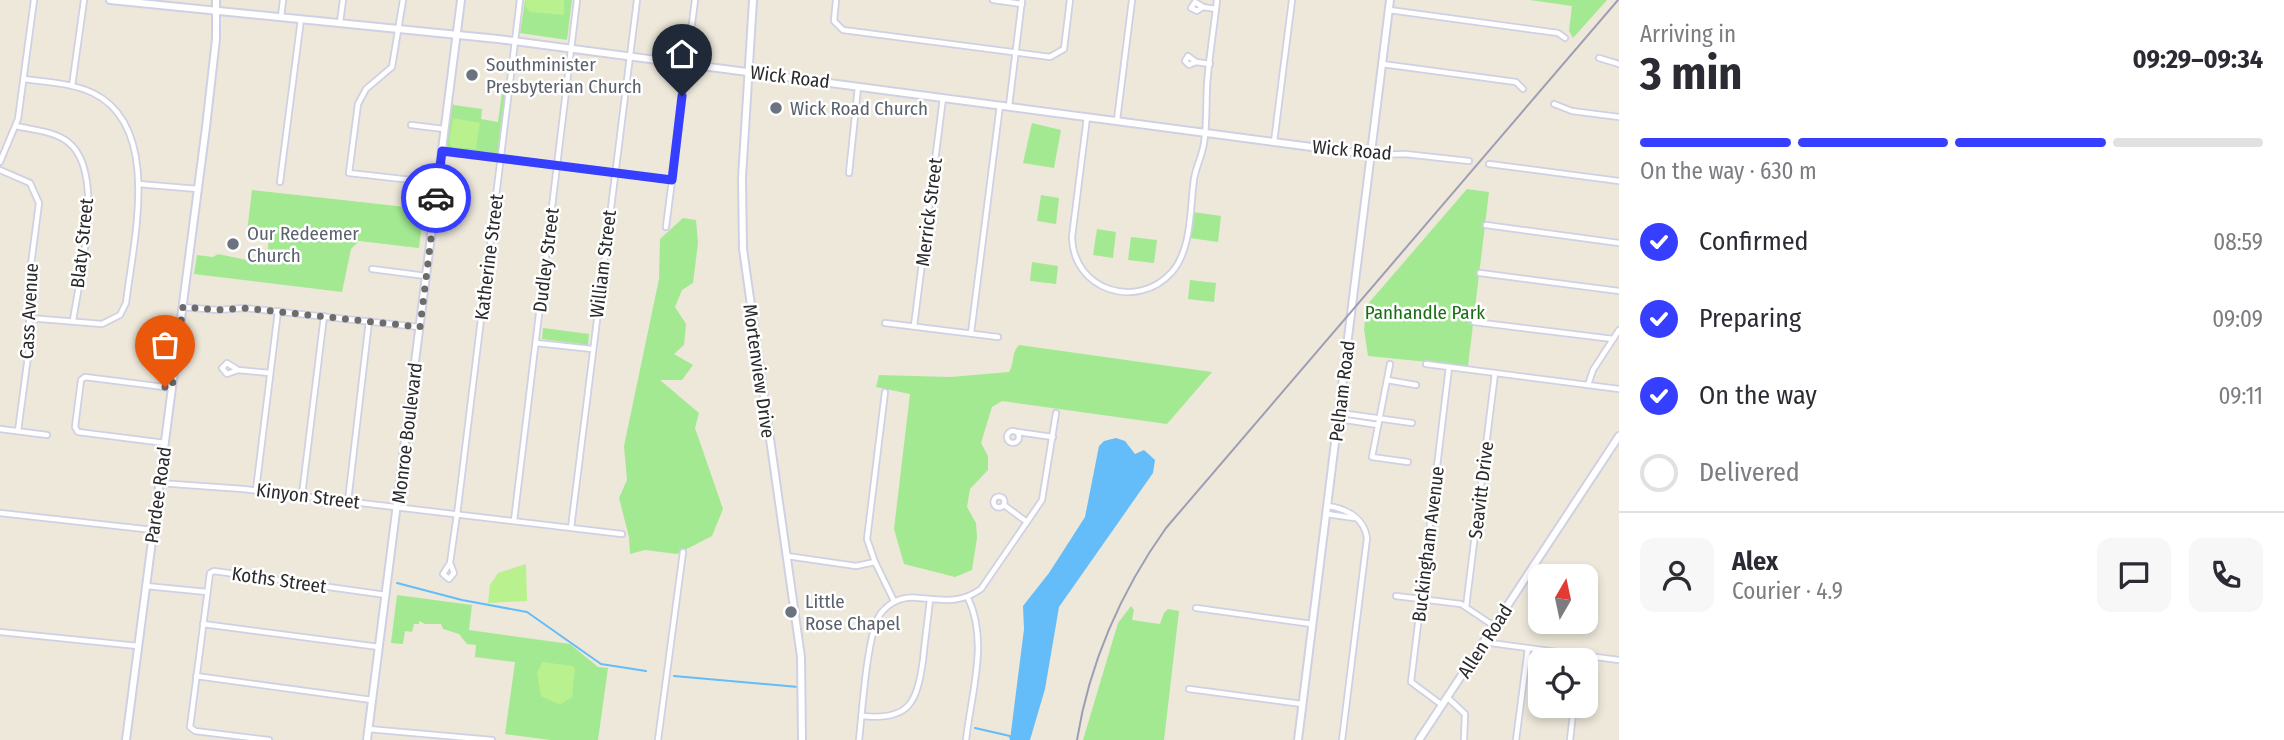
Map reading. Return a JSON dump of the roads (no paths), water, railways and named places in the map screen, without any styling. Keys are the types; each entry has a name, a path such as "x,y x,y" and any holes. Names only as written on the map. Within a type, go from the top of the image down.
{"street":[{"path":"0,162 16,126 34,0"},
{"path":"72,86 84,0"},
{"name":"Wick Road","path":"110,0 516,41 1372,155 1405,154 1469,161"},
{"name":"Pardee Road","path":"126,740 198,190 218,11 216,0"},
{"path":"281,17 283,0"},
{"path":"341,22 343,0"},
{"path":"403,0 392,66 366,89 358,104 349,173 438,183"},
{"name":"Monroe Boulevard","path":"367,740 461,0"},
{"name":"Katherine Street","path":"450,563 520,0"},
{"name":"Dudley Street","path":"513,521 577,0"},
{"name":"William Street","path":"570,527 637,0"},
{"path":"666,228 695,0"},
{"name":"Mortenview Drive","path":"753,0 742,178 743,249 801,657 802,740"},
{"path":"836,0 834,18 838,27 845,30 1050,57 1060,54 1070,0"},
{"path":"993,0 1022,2 1009,106"},
{"path":"1117,120 1132,0"},
{"path":"1087,116 1073,250 1089,279 1104,288 1122,292 1139,291 1155,285 1180,261 1185,245 1194,174 1206,132 1217,0"},
{"path":"1274,142 1292,0"},
{"name":"Pelham Road","path":"1298,740 1390,0"},
{"path":"1203,7 1216,9"},
{"path":"1389,10 1558,33 1565,38"},
{"path":"280,182 301,19"},
{"path":"1599,58 1619,64"},
{"path":"1196,62 1210,64"},
{"path":"1382,64 1516,82 1523,89"},
{"path":"24,79 72,86 99,96 120,116 134,147 138,184 124,310 117,319 106,324 29,318"},
{"path":"849,173 858,86"},
{"name":"Merrick Street","path":"914,326 943,97"},
{"path":"1553,104 1572,111 1619,117"},
{"path":"971,333 1000,105"},
{"path":"411,125 444,129"},
{"name":"Blaty Street","path":"16,126 64,139 77,151 86,168 88,208 73,321"},
{"path":"442,151 672,180"},
{"path":"1489,164 1619,181"},
{"name":"Cass Avenue","path":"0,170 26,180 38,198 28,288 30,341 18,432"},
{"path":"138,184 198,190"},
{"path":"1486,225 1619,243"},
{"path":"372,269 426,275"},
{"path":"1480,273 1619,291"},
{"path":"183,307 278,312 420,327"},
{"path":"256,490 278,312"},
{"path":"302,495 324,316"},
{"path":"348,501 369,321"},
{"path":"1474,321 1613,339"},
{"path":"885,323 999,337"},
{"path":"1588,385 1590,376 1619,330"},
{"path":"536,343 592,349"},
{"path":"1390,364 1373,457 1408,462"},
{"path":"1426,364 1619,389"},
{"name":"Buckingham Avenue","path":"1442,705 1411,683 1450,367"},
{"path":"238,370 270,373"},
{"name":"Seavitt Drive","path":"1466,607 1495,373"},
{"path":"165,443 78,432 75,427 81,380 85,377 172,388"},
{"path":"1387,380 1416,385"},
{"path":"885,392 867,531 874,562 894,601"},
{"path":"859,740 874,625 881,613 894,601 907,597 952,601 968,598 981,589 1045,491 1056,413"},
{"path":"1339,416 1412,423"},
{"path":"1339,416 1378,425"},
{"path":"0,429 47,435"},
{"path":"1017,432 1053,437"},
{"name":"Allen Road","path":"1419,740 1619,436"},
{"name":"Kinyon Street","path":"159,483 302,495 622,534"},
{"path":"1004,505 1027,522"},
{"path":"1327,510 1343,509 1355,518 1364,526 1367,544 1342,740"},
{"path":"0,513 153,530"},
{"path":"658,740 683,552"},
{"path":"787,556 856,566 874,562"},
{"name":"Koths Street","path":"146,586 207,592 209,576 214,571 387,595"},
{"path":"207,592 190,727 195,730 269,740"},
{"path":"1396,596 1466,607 1494,626"},
{"path":"966,740 979,635 977,617 968,598"},
{"path":"862,716 894,715 904,710 916,697 930,599"},
{"path":"1196,608 1313,624"},
{"path":"203,624 379,648"},
{"path":"0,632 138,646"},
{"path":"1483,642 1528,648 1517,740"},
{"path":"1598,658 1619,660"},
{"path":"195,676 372,700"},
{"path":"1189,689 1303,704"},
{"path":"1448,698 1465,714 1464,740"},
{"path":"1570,740 1573,718"},
{"path":"368,729 426,738 443,734 492,740"}],"water":[{"path":"1116,438 1125,441 1135,454 1144,450 1155,460 1153,473 1059,607 1045,689 1030,740 1010,740 1024,629 1023,606 1049,573 1085,517 1099,446 1104,441"}],"waterway":[{"path":"397,583 462,600 527,612 601,664 646,671"},
{"path":"674,676 798,687"},
{"path":"975,728 1010,736 1011,740"}],"railway":[{"path":"1077,740 1090,684 1109,629 1135,577 1166,528 1618,0"}],"place":[{"name":"Southminister Presbyterian Church","path":"472,75"},
{"name":"Wick Road Church","path":"776,108"},
{"name":"Our Redeemer Church","path":"233,244"},
{"name":"Little Rose Chapel","path":"791,612"}],"park label":[{"name":"Panhandle Park","path":"1425,312"}]}
